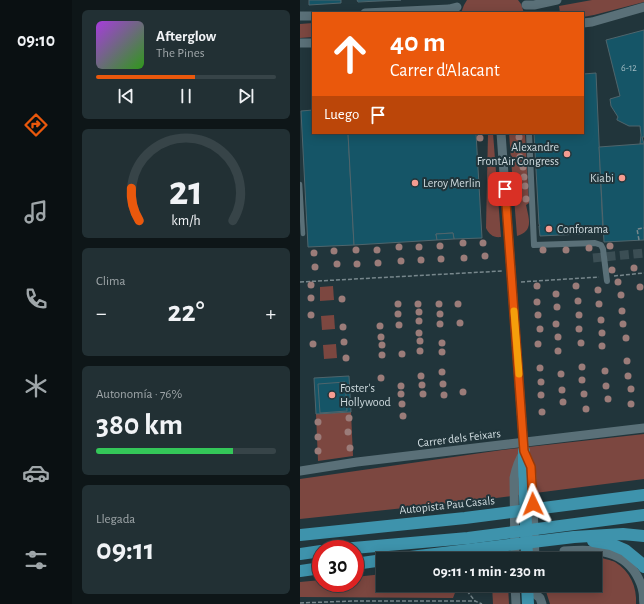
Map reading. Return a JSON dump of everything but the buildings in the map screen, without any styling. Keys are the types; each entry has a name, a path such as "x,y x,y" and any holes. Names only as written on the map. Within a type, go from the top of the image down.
{"highway":[{"path":"524,451 527,552"},
{"name":"Autopista Pau Casals","path":"300,535 465,518 644,495"},
{"path":"364,547 468,538 644,515"},
{"path":"451,552 574,537 623,534 644,536"},
{"path":"574,537 611,544 625,550 644,567"},
{"path":"300,554 312,552"},
{"path":"364,563 376,561"},
{"path":"300,571 312,569"},
{"path":"528,604 533,592"}],"street":[{"path":"525,6 557,0"},
{"path":"385,12 449,9 457,7"},
{"path":"584,23 594,22 644,7"},
{"path":"300,16 312,16"},
{"path":"300,43 312,43"},
{"path":"501,134 524,451"},
{"path":"529,134 534,245 595,243 601,245 603,249 606,279"},
{"name":"Carrer dels Feixars","path":"300,471 357,462 644,428"},
{"path":"516,552 524,477"},
{"path":"524,477 534,552"},
{"path":"564,551 593,550 608,553 621,558 632,567 638,577 643,590 644,604"},
{"path":"515,592 516,604"},
{"path":"533,592 540,598 542,604"}],"lane":[{"path":"300,184 303,234"}],"path":[{"path":"639,240 637,229 644,228"},
{"path":"300,282 503,271"},
{"path":"519,282 606,279 644,273"},
{"path":"468,592 475,601"},
{"path":"300,603 352,601 475,601 482,604"}],"shaded area":[{"path":"467,0 518,0 524,12 461,12"},
{"path":"592,0 644,0 644,2 584,17 584,12 560,12 559,6"},
{"path":"312,23 312,37 300,38 300,24"},
{"path":"488,134 493,134 501,237 492,235 486,228"},
{"path":"509,134 525,134 529,203 526,205 529,224 526,231 517,236"},
{"path":"333,286 334,300 320,301 320,287"},
{"path":"334,315 335,329 322,330 321,316"},
{"path":"336,344 337,358 324,359 323,345"},
{"path":"351,412 353,456 318,461 316,414"},
{"path":"644,434 644,479 480,500 300,519 300,479 502,450"},
{"path":"602,558 615,562 625,570 632,580 636,598 636,604 550,604 546,592 602,592"},
{"path":"376,575 376,592 455,592 453,598 300,597 300,582 312,581 312,592 364,592 364,576"},
{"path":"492,592 508,592 509,604 493,604"}],"tunnel":[{"path":"593,258 644,253"}],"slow traffic":[{"path":"514,311 519,374"}],"place":[{"name":"Alexandre FrontAir Congress","path":"567,154"},
{"name":"Kiabi","path":"622,178"},
{"name":"Leroy Merlin","path":"415,183"},
{"name":"Conforama","path":"549,229"},
{"name":"Foster's Hollywood","path":"332,395"}],"route":[{"path":"505,189 524,451 531,467 533,504"}]}
